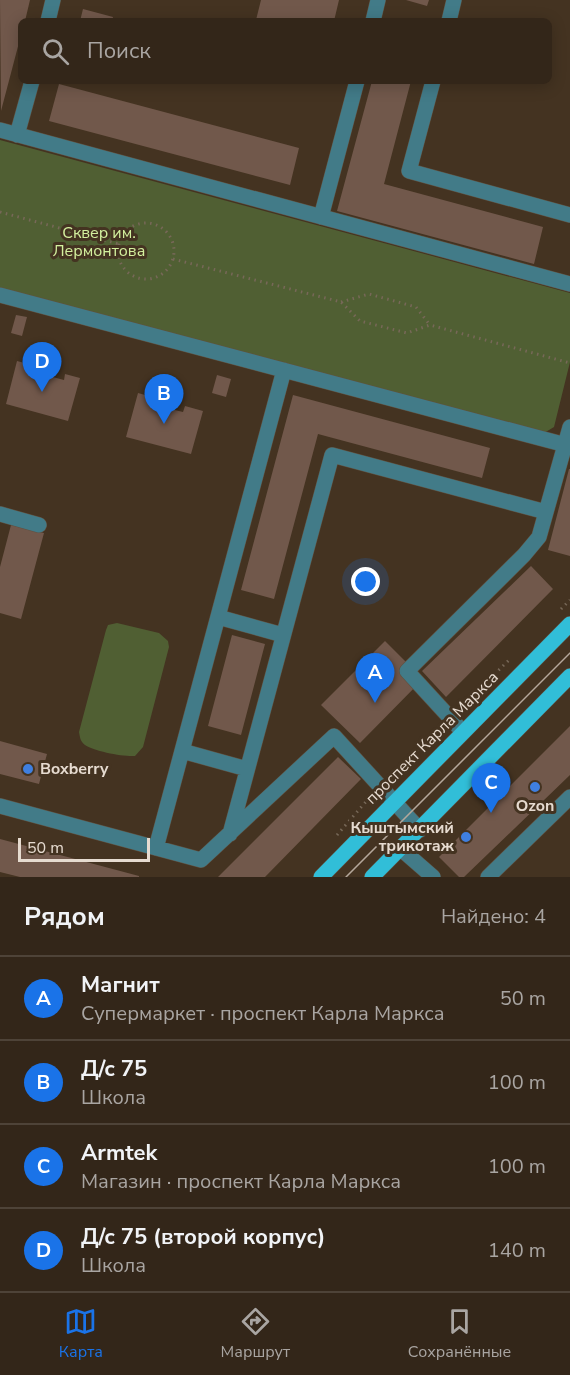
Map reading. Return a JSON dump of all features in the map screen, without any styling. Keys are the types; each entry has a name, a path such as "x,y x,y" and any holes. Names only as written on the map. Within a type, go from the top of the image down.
{"main road":[{"name":"проспект Карла Маркса","path":"321,877 570,624"},
{"path":"372,877 570,676"}],"lane":[{"path":"49,18 53,0"},
{"path":"374,18 378,0"},
{"path":"450,18 454,0"},
{"path":"17,135 31,84"},
{"path":"321,217 356,84"},
{"path":"432,84 409,171 570,215"},
{"path":"0,130 570,284"},
{"path":"0,295 566,445"},
{"path":"156,848 284,370"},
{"path":"463,732 407,671 524,555 539,537 570,427"},
{"path":"230,834 332,455 546,512"},
{"path":"0,514 39,525"},
{"path":"218,617 284,635"},
{"path":"0,806 201,860 334,736 420,830"},
{"path":"182,751 247,769"},
{"path":"488,877 570,797"},
{"path":"401,849 433,877"}],"path":[{"path":"0,212 119,244"},
{"path":"142,223 153,224 163,229 170,237 174,248 173,259 160,276 150,279 138,278 121,265 118,255 119,244 123,234 132,227 142,223"},
{"path":"173,259 341,302 369,294 416,307 430,326"},
{"path":"341,302 360,321 407,333 430,326 570,363"},
{"path":"554,616 570,600"},
{"path":"336,836 380,786 514,655"}],"green space":[{"name":"Сквер им. Лермонтова","path":"0,140 570,293 570,362 554,427 539,436 0,291"},
{"path":"117,623 159,633 168,641 169,647 143,747 135,756 124,756 89,747 80,739 79,732 106,630 108,625"}],"building":[{"path":"0,0 30,0 26,18 18,18 18,46 1,111"},
{"path":"261,0 339,0 335,18 256,18"},
{"path":"406,0 429,0 427,6"},
{"path":"83,9 113,17 113,18 81,18"},
{"path":"59,84 299,148 290,185 49,121"},
{"path":"371,84 410,84 384,184 543,227 534,264 337,211"},
{"path":"16,315 27,317 22,336 11,333"},
{"path":"17,361 32,365 30,371 64,380 65,374 80,378 68,421 6,404"},
{"path":"217,375 231,379 226,397 212,393"},
{"path":"138,393 156,398 154,405 183,412 185,406 203,411 191,454 126,437"},
{"path":"293,395 490,448 482,478 318,434 274,599 241,590"},
{"path":"570,469 570,556 548,550"},
{"path":"11,525 44,533 21,619 0,613 0,567"},
{"path":"531,566 553,589 446,697 422,671"},
{"path":"232,635 265,644 241,735 208,726"},
{"path":"385,641 423,679 360,743 321,705"},
{"path":"570,726 570,775 464,877 459,877 439,857"},
{"path":"0,741 47,754 39,784 0,774"},
{"path":"338,757 361,779 265,877 218,877"},
{"path":"0,839 139,877 20,877 0,872"}],"tram line":[{"path":"346,877 570,653"}],"place":[{"name":"Д/с 75 (второй корпус)","path":"42,392"},
{"name":"Д/с 75","path":"164,424"},
{"name":"Магнит","path":"375,703"},
{"name":"Boxberry","path":"28,769"},
{"name":"Ozon","path":"535,787"},
{"name":"Armtek","path":"491,813"},
{"name":"Кыштымский трикотаж","path":"466,837"}]}
